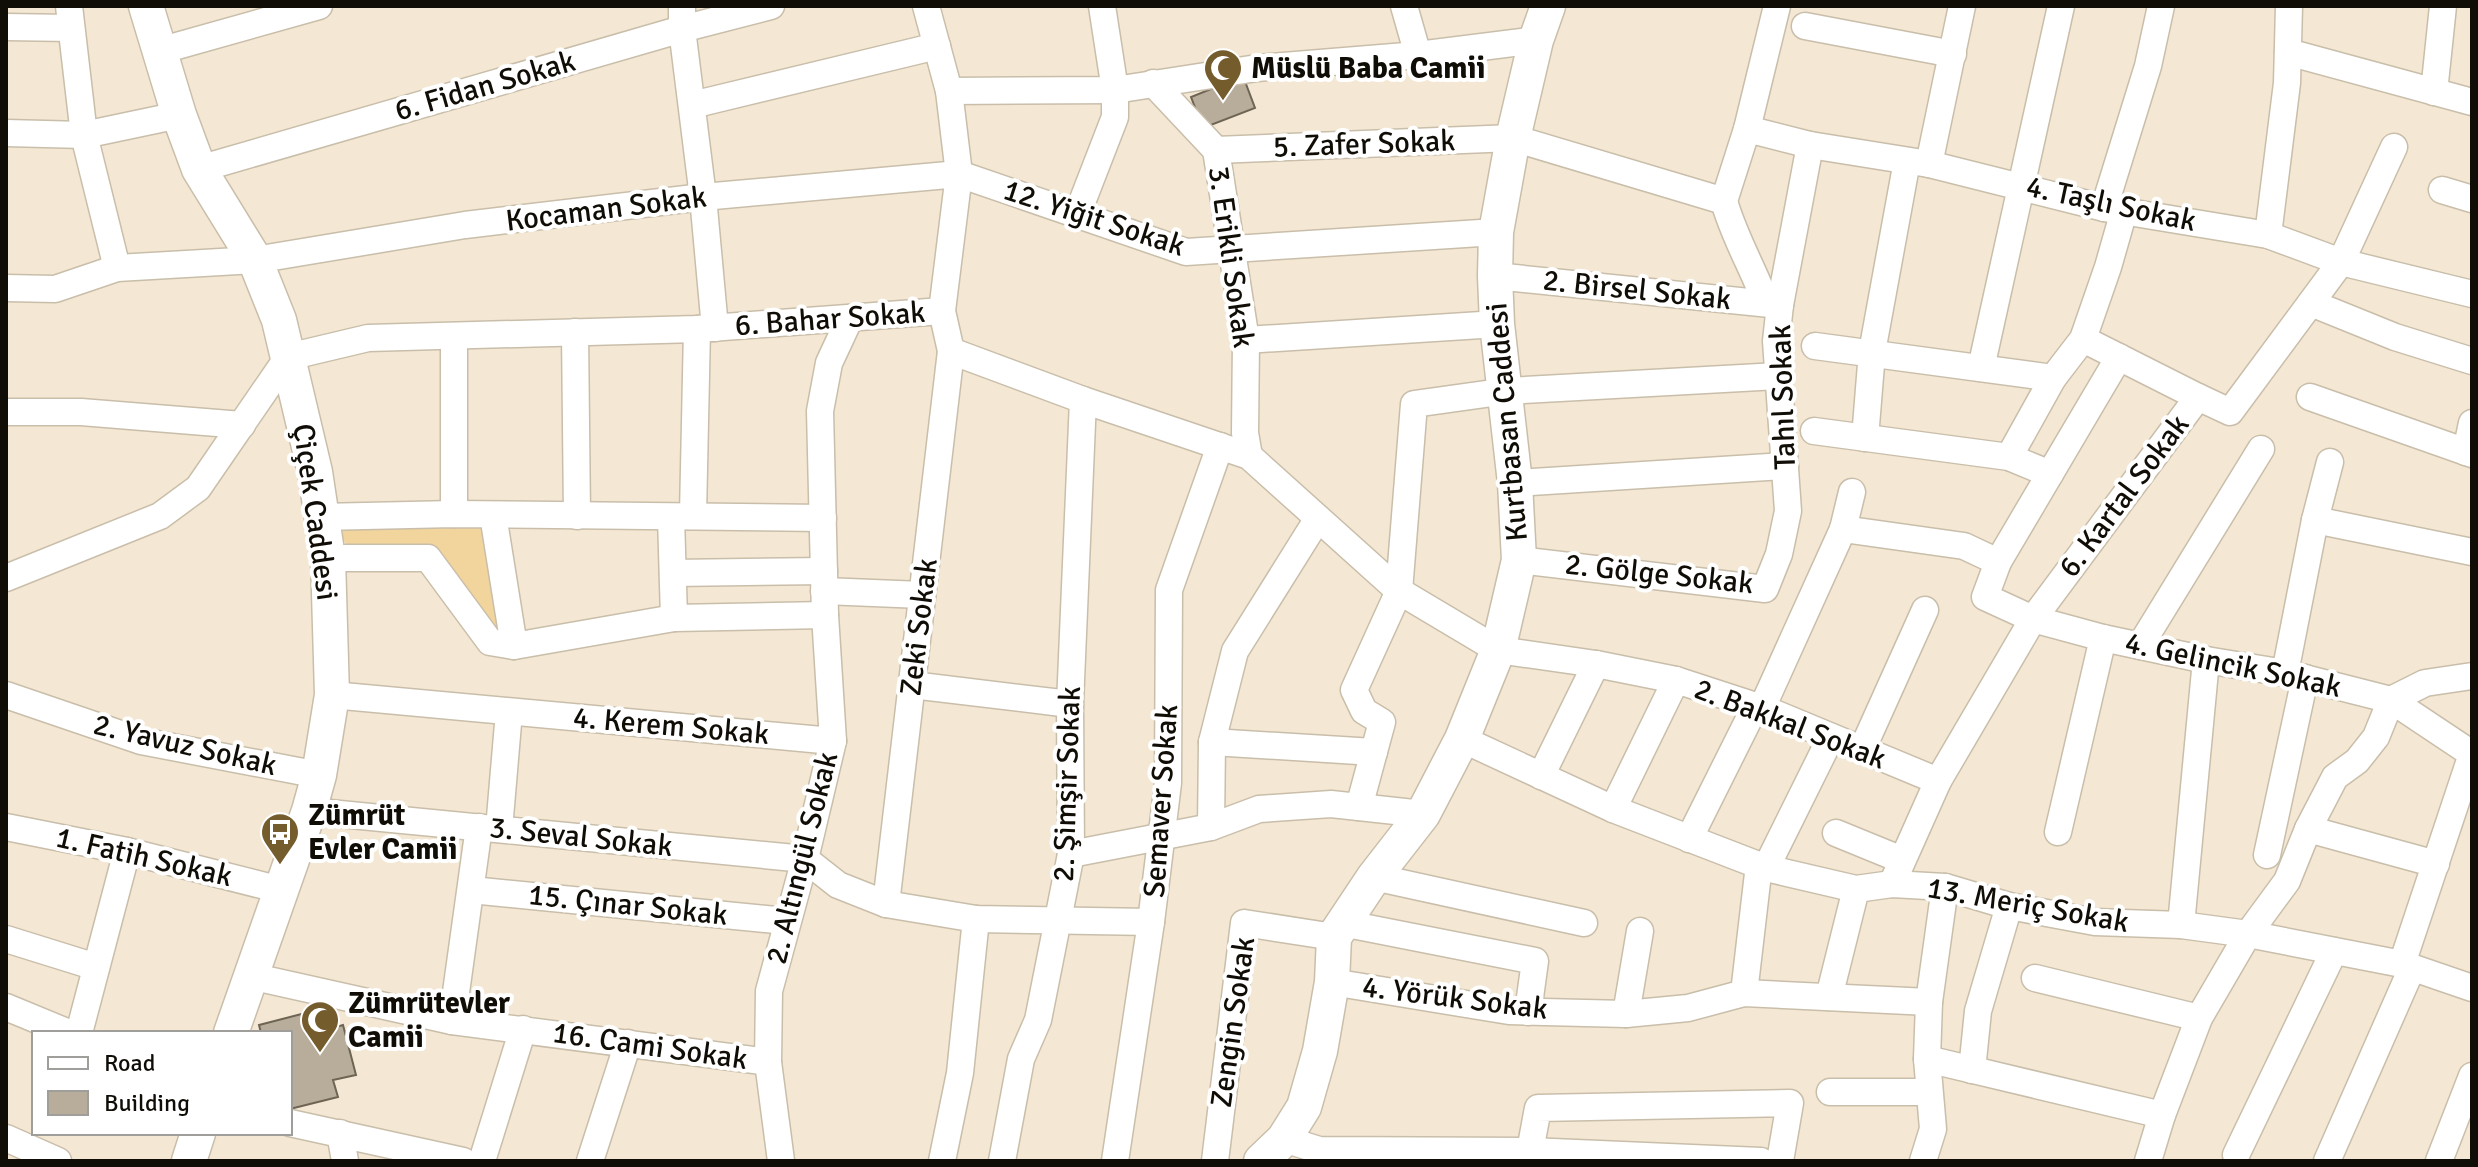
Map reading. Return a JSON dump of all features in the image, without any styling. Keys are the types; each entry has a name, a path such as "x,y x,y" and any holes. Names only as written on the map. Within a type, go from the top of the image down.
{"main road":[{"name":"Çiçek Caddesi","path":"146,6 199,169 255,260 279,320 315,472 328,558 332,695 319,775 232,1031"},
{"name":"Kurtbasan Caddesi","path":"1338,930 1423,814 1462,739 1498,650 1519,560 1507,391 1497,324 1496,232 1513,138 1536,40 1548,6"},
{"path":"1273,1150 1304,1107 1320,1051 1338,930"},
{"path":"189,1161 197,1135"}],"street":[{"path":"159,51 319,6"},
{"name":"6. Fidan Sokak","path":"199,169 682,18 771,6"},
{"path":"926,6 949,91 959,174 942,311"},
{"path":"1077,215 1115,117 1115,90 1102,6"},
{"path":"1404,6 1418,55"},
{"path":"1773,304 1733,231 1724,201 1747,129 1777,6"},
{"path":"1865,438 1872,352 1918,163 1953,54 1962,6"},
{"path":"1981,368 2061,6"},
{"path":"2009,457 2053,378 2083,339 2108,267 2114,209 2161,6"},
{"path":"2268,235 2287,83 2289,6"},
{"path":"2434,92 2443,6"},
{"path":"6,27 70,17 84,135 117,268"},
{"path":"674,618 673,573 706,328 703,197 682,18"},
{"path":"1805,26 1953,54"},
{"path":"949,91 1115,90 1257,68 1418,55 1536,40"},
{"path":"692,105 937,46"},
{"path":"2288,52 2472,102"},
{"name":"3. Erikli Sokak","path":"1153,83 1216,150 1246,340 1245,433 1249,456"},
{"path":"6,133 84,135 179,115"},
{"name":"4. Taşlı Sokak","path":"1747,129 1810,145 1918,163 2020,185 2114,209 2268,235 2341,262 2472,294"},
{"name":"5. Zafer Sokak","path":"1216,150 1513,138 1724,201"},
{"name":"Tahıl Sokak","path":"1779,554 1788,511 1773,304 1810,145"},
{"name":"6. Kartal Sokak","path":"1897,872 1938,781 2033,619 2198,397 2230,412 2341,262 2394,147"},
{"name":"12. Yiğit Sokak","path":"959,174 1186,252 1496,232"},
{"name":"Kocaman Sokak","path":"6,288 55,289 117,268 255,260 465,225 703,197 959,174"},
{"path":"2442,190 2472,199"},
{"name":"2. Birsel Sokak","path":"1495,276 1773,304"},
{"path":"2311,303 2395,337 2472,361"},
{"name":"6. Bahar Sokak","path":"288,357 368,338 706,328 942,311 951,351 1249,456 1399,591 1498,650"},
{"name":"2. Altıngül Sokak","path":"781,1161 768,1062 769,991 833,741 824,592 820,411 829,363 850,318"},
{"path":"1246,340 1497,324"},
{"path":"575,332 577,516"},
{"path":"428,558 444,515 454,336"},
{"path":"2083,339 2198,397"},
{"path":"1815,346 2053,378"},
{"name":"Zeki Sokak","path":"886,904 951,351"},
{"path":"6,578 160,516 198,488 288,357"},
{"path":"1843,529 1964,546 1998,562 2119,357"},
{"path":"1359,807 1382,722 1364,711 1354,690 1399,591 1414,404 1507,391 1778,376"},
{"path":"2310,397 2469,453 2472,423"},
{"name":"2. Şimşir Sokak","path":"1002,1161 1021,1059 1038,1020 1071,854 1070,704 1083,400"},
{"path":"6,412 81,412 242,425"},
{"path":"1814,431 2009,457 2050,474"},
{"name":"Semaver Sokak","path":"1115,1161 1151,922 1168,783 1169,590 1220,446"},
{"path":"2140,646 2261,449"},
{"path":"2267,855 2315,520 2330,462"},
{"path":"1515,483 1785,466"},
{"path":"1689,839 1759,706 1843,529 1852,492"},
{"path":"493,515 514,646"},
{"path":"320,517 823,518"},
{"path":"1211,827 1212,742 1235,651 1317,520"},
{"path":"2315,520 2472,552"},
{"name":"2. Gölge Sokak","path":"1519,560 1765,589 1779,554"},
{"path":"328,558 428,558"},
{"path":"428,558 490,642 514,646 824,592"},
{"name":"4. Gelincik Sokak","path":"1998,562 1985,597 2033,619 2103,638 2295,676 2391,700 2472,754"},
{"path":"673,573 824,592 922,595"},
{"path":"1862,750 1925,610"},
{"path":"2058,832 2103,638"},
{"name":"2. Bakkal Sokak","path":"1498,650 1596,664 1676,680 1759,706 1938,781"},
{"path":"2181,925 2206,660"},
{"path":"1541,776 1596,664"},
{"path":"2148,1161 2199,1018 2248,934 2287,881 2308,829 2335,777 2357,761 2376,737 2391,700 2425,683 2472,676"},
{"path":"1613,809 1676,680"},
{"path":"912,685 1070,704"},
{"name":"2. Yavuz Sokak","path":"6,695 141,741 319,775"},
{"name":"4. Kerem Sokak","path":"332,695 833,741"},
{"path":"452,1021 471,890 489,828 509,712"},
{"path":"1744,993 1763,867 1831,737"},
{"name":"13. Meriç Sokak","path":"1462,739 1613,809 1763,867 1856,889 1897,872 2009,906 2095,922 2181,925 2248,934 2407,966 2472,988"},
{"path":"1212,742 1374,752"},
{"path":"2327,1161 2407,966 2472,754"},
{"path":"1071,854 1211,827 1259,809 1331,804 1423,814"},
{"name":"3. Seval Sokak","path":"309,811 805,859"},
{"name":"1. Fatih Sokak","path":"6,827 127,851 281,890"},
{"path":"2308,829 2436,864"},
{"path":"1836,833 1897,872"},
{"path":"80,1031 127,851"},
{"path":"805,859 838,885 886,904 976,919 1151,922"},
{"path":"1374,877 1584,923"},
{"path":"1923,1161 1933,1129 1927,1059 1929,1002 1945,887"},
{"path":"1829,997 1856,889"},
{"name":"15. Çınar Sokak","path":"471,890 786,921"},
{"path":"1972,1070 1978,1011 2009,906"},
{"path":"942,1161 960,1073 976,919"},
{"name":"Zengin Sokak","path":"1215,1161 1244,923 1338,930"},
{"path":"1338,930 1535,961 1528,1012"},
{"path":"1626,1014 1640,931"},
{"path":"6,939 96,967"},
{"path":"2236,1155 2334,951"},
{"name":"16. Cami Sokak","path":"250,976 452,1021 768,1062"},
{"path":"2035,978 2199,1018"},
{"name":"4. Yörük Sokak","path":"1332,982 1528,1012 1626,1014 1688,1008 1744,993 1929,1002"},
{"path":"6,1007 64,1031"},
{"path":"482,1161 523,1029"},
{"path":"590,1161 628,1043"},
{"path":"1927,1059 2162,1115"},
{"path":"2439,1161 2472,1076"},
{"path":"1830,1092 1929,1092"},
{"path":"1530,1151 1538,1108 1790,1103 1780,1161"},
{"path":"292,1123 463,1161"},
{"path":"340,1133 345,1161"},
{"path":"6,1138 48,1153"},
{"path":"1273,1150 1530,1151 1761,1161"}],"shaded area":[{"path":"489,522 505,634 490,629 439,550 349,547 341,537 344,526"}],"building":[{"name":"Müslü Baba Camii","path":"1243,76 1255,108 1203,128 1191,97"},
{"name":"Zümrütevler Camii","path":"317,1010 322,1031 343,1025 356,1075 333,1080 338,1097 292,1108 292,1031 260,1031 259,1025"}],"place":[{"name":"Müslü Baba Camii","path":"1223,102"},
{"name":"Zümrüt Evler Camii","path":"280,866"},
{"name":"Zümrütevler Camii","path":"320,1054"}]}
